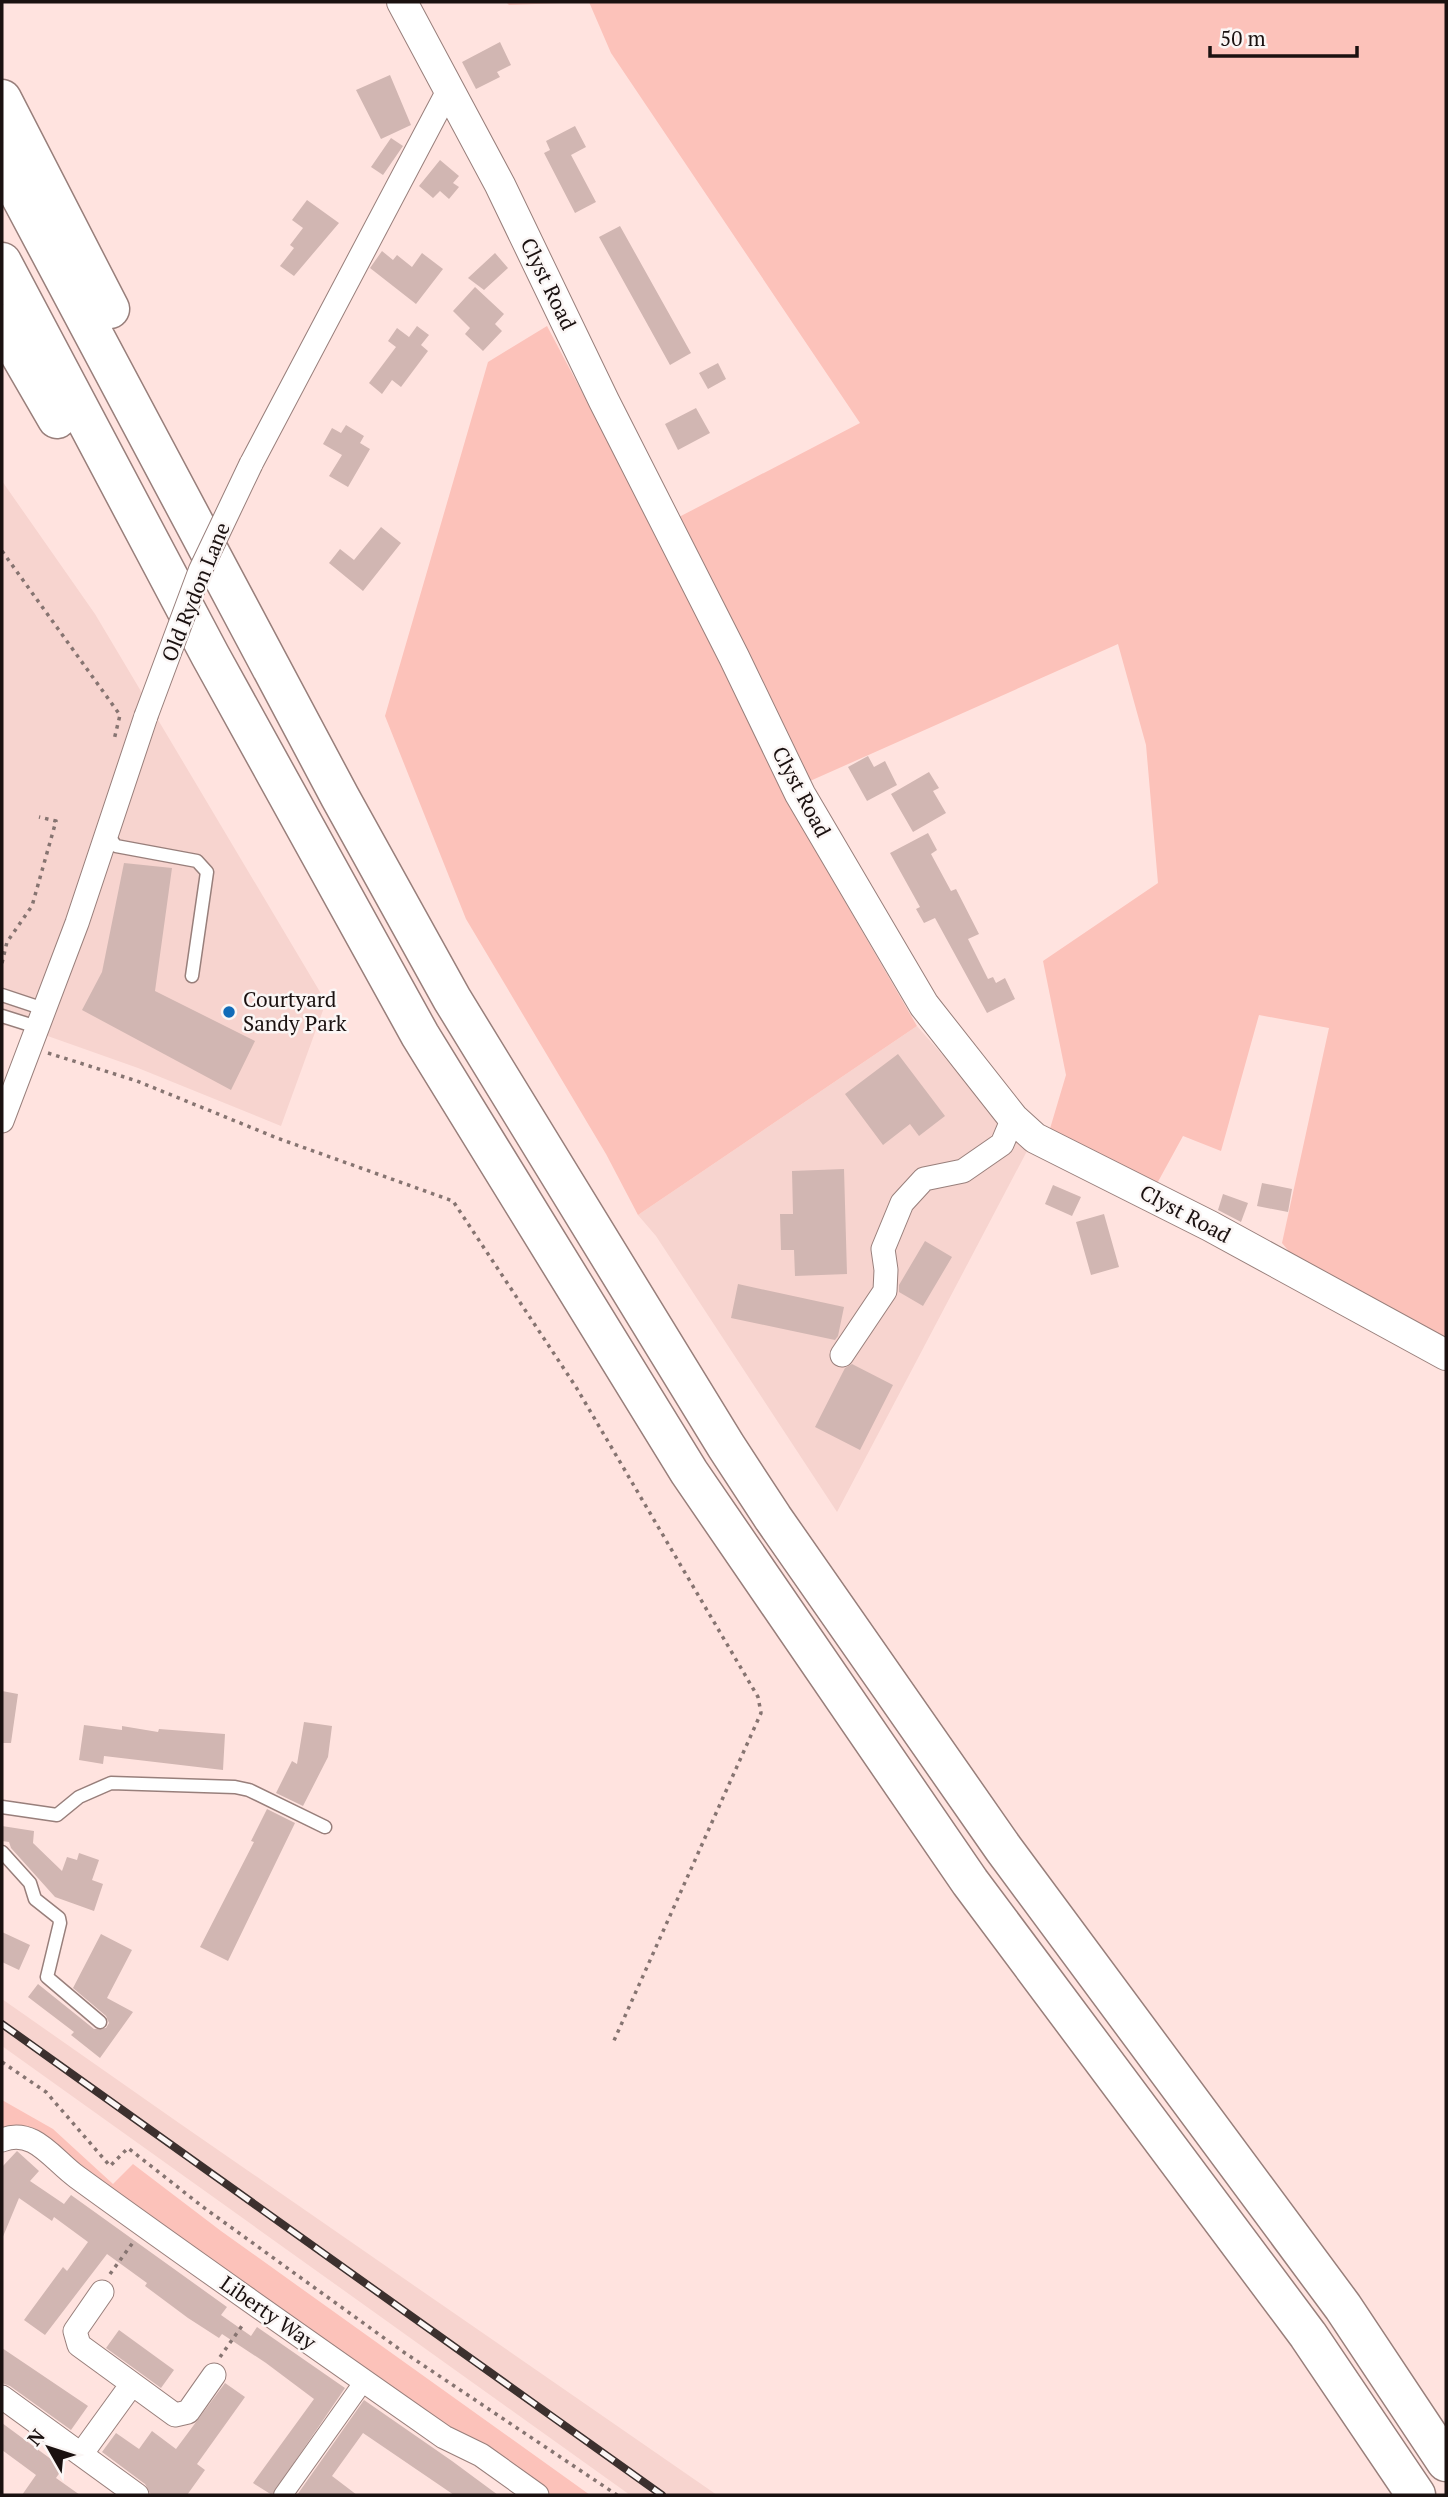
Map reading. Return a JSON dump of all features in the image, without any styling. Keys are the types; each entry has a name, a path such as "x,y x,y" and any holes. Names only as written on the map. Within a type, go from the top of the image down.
{"highway":[{"path":"2,99 160,405 243,615"},
{"path":"2,162 243,615 452,999 773,1518 1003,1848 1343,2307 1446,2462"},
{"path":"2,262 210,655 420,1035 689,1472 970,1882 1308,2335 1416,2495"},
{"path":"2,324 164,602 210,655"}],"street":[{"name":"Clyst Road","path":"402,2 500,185 604,401 734,656 800,794 924,1005 1013,1118 1035,1138 1210,1226 1446,1355"},
{"name":"Old Rydon Lane","path":"2,1121 200,571 251,464 449,89"},
{"path":"842,1355 885,1291 883,1249 902,1203 924,1179 963,1171 1002,1144 1013,1118"},
{"name":"Liberty Way","path":"2,2140 14,2135 33,2139 58,2163 144,2228 444,2437 481,2455 537,2495"},
{"path":"103,2292 75,2331 79,2345 175,2415 182,2416 215,2375"},
{"path":"283,2495 364,2381"},
{"path":"82,2453 132,2384"},
{"path":"2,2397 137,2495"}],"lane":[{"path":"107,834 116,846 197,861 207,872 191,976"},
{"path":"2,995 34,1035"},
{"path":"2,1016 34,1035"},
{"path":"2,1807 57,1815 79,1797 111,1783 235,1787 249,1790 325,1827"},
{"path":"2,1852 30,1883 36,1899 59,1918 47,1977 100,2022"}],"path":[{"path":"2,551 120,715 114,741"},
{"path":"2,963 7,942 32,906 56,821 39,817"},
{"path":"34,1035 137,1081 277,1138 453,1200 576,1387 758,1697 761,1713 612,2045"},
{"path":"2,2062 46,2092 110,2166 128,2148 203,2207 402,2351 617,2495"},
{"path":"103,2292 106,2280 144,2228"},
{"path":"215,2375 217,2361 256,2304"}],"shaded area":[{"path":"506,2 589,2 509,5"},
{"path":"589,2 1446,2 1446,1339 1291,1254 1282,1243 1329,1028 1259,1015 1221,1151 1183,1136 1154,1189 1049,1132 1066,1075 1043,961 1158,883 1146,745 1118,644 810,781 679,517 860,423 611,53"},
{"path":"547,326 655,530 785,798 917,1026 638,1215 606,1154 466,919 385,716 488,362"},
{"path":"2,481 95,614 326,1002 281,1126 138,1068 11,1023 2,1027"},
{"path":"917,1026 1027,1151 837,1512 656,1236 638,1215"},
{"path":"2,1999 717,2495 630,2495 2,2046"},
{"path":"2,2100 53,2129 113,2184 133,2164 221,2231 590,2495 552,2495 354,2363 63,2155 37,2130 23,2127 2,2130"}],"building":[{"path":"500,42 511,65 497,72 500,77 476,89 462,62"},
{"path":"390,75 411,125 381,139 356,90"},
{"path":"575,126 586,147 571,155 596,202 575,213 544,153 550,150 546,141"},
{"path":"391,138 403,146 383,175 371,167"},
{"path":"440,160 459,176 453,183 459,187 449,199 440,191 433,198 419,186"},
{"path":"307,200 339,223 294,276 280,266 294,248 290,245 303,228 292,220"},
{"path":"620,226 691,353 670,365 599,237"},
{"path":"382,251 393,260 397,255 412,267 422,253 443,269 416,304 370,268"},
{"path":"495,253 508,268 484,290 468,278"},
{"path":"475,287 504,314 495,324 502,331 483,351 465,334 470,328 453,311"},
{"path":"417,326 429,335 421,345 428,351 401,387 392,380 382,394 369,383 396,347 388,341 397,328 409,337"},
{"path":"718,363 726,379 708,389 699,373"},
{"path":"696,408 710,433 678,450 665,424"},
{"path":"346,425 364,436 360,443 370,449 348,487 329,476 342,455 323,444 332,428 341,433"},
{"path":"381,527 401,543 363,591 329,563 340,549 354,560"},
{"path":"868,756 874,767 885,761 897,785 867,801 848,767"},
{"path":"929,772 939,788 933,791 946,813 913,832 891,794"},
{"path":"928,833 937,850 931,854 951,891 956,889 979,934 968,939 988,979 993,977 996,983 1005,978 1015,999 987,1013 935,918 924,923 916,909 920,907 890,853"},
{"path":"124,863 172,868 155,991 255,1041 231,1090 82,1010 102,972"},
{"path":"898,1054 945,1116 919,1136 910,1124 883,1145 845,1094"},
{"path":"844,1169 847,1274 795,1276 794,1250 781,1250 780,1214 793,1214 792,1171"},
{"path":"1262,1183 1292,1189 1288,1212 1257,1206"},
{"path":"1053,1185 1081,1197 1072,1216 1045,1204"},
{"path":"1223,1194 1248,1203 1241,1222 1218,1210"},
{"path":"1104,1214 1119,1267 1091,1275 1076,1222"},
{"path":"925,1241 952,1257 923,1306 899,1292 899,1285"},
{"path":"738,1284 844,1307 838,1336 835,1340 731,1318"},
{"path":"852,1364 893,1385 860,1450 815,1427 845,1368"},
{"path":"2,1691 18,1694 11,1743 2,1743"},
{"path":"304,1722 332,1726 328,1757 303,1806 276,1793 292,1761 297,1764"},
{"path":"84,1725 122,1730 122,1726 158,1732 159,1729 225,1734 223,1770 104,1756 103,1764 79,1760"},
{"path":"267,1809 295,1823 228,1961 200,1947 254,1842 251,1841"},
{"path":"2,1826 34,1831 33,1843 62,1871 67,1857 77,1860 79,1853 99,1860 92,1880 103,1884 94,1911 55,1897 11,1848 9,1842 2,1841"},
{"path":"2,1932 30,1945 19,1970 2,1962"},
{"path":"101,1934 132,1950 107,1998 133,2012 100,2058 71,2035 74,2032 28,1997 38,1984 94,2029 106,2028 109,2023 106,2016 73,1988"},
{"path":"17,2151 39,2171 30,2181 64,2204 71,2195 227,2307 221,2315 251,2336 257,2327 345,2388 272,2495 253,2483 314,2399 266,2363 222,2334 219,2338 188,2318 107,2254 45,2335 24,2320 63,2267 67,2271 88,2242 54,2217 52,2221 19,2198 2,2239 2,2167"},
{"path":"119,2330 174,2370 161,2388 106,2348"},
{"path":"2,2348 88,2406 71,2430 2,2383"},
{"path":"225,2383 245,2397 197,2464 205,2470 187,2495 151,2495 145,2484 102,2452 116,2433 139,2449 152,2431 176,2449"},
{"path":"364,2400 498,2495 454,2495 363,2433 332,2476 357,2495 297,2495"},
{"path":"2,2423 63,2468 56,2478 80,2495 22,2495 36,2475 2,2450"}],"railway":[{"path":"2,2024 662,2495"}],"place":[{"name":"Courtyard Sandy Park","path":"229,1012"}]}
